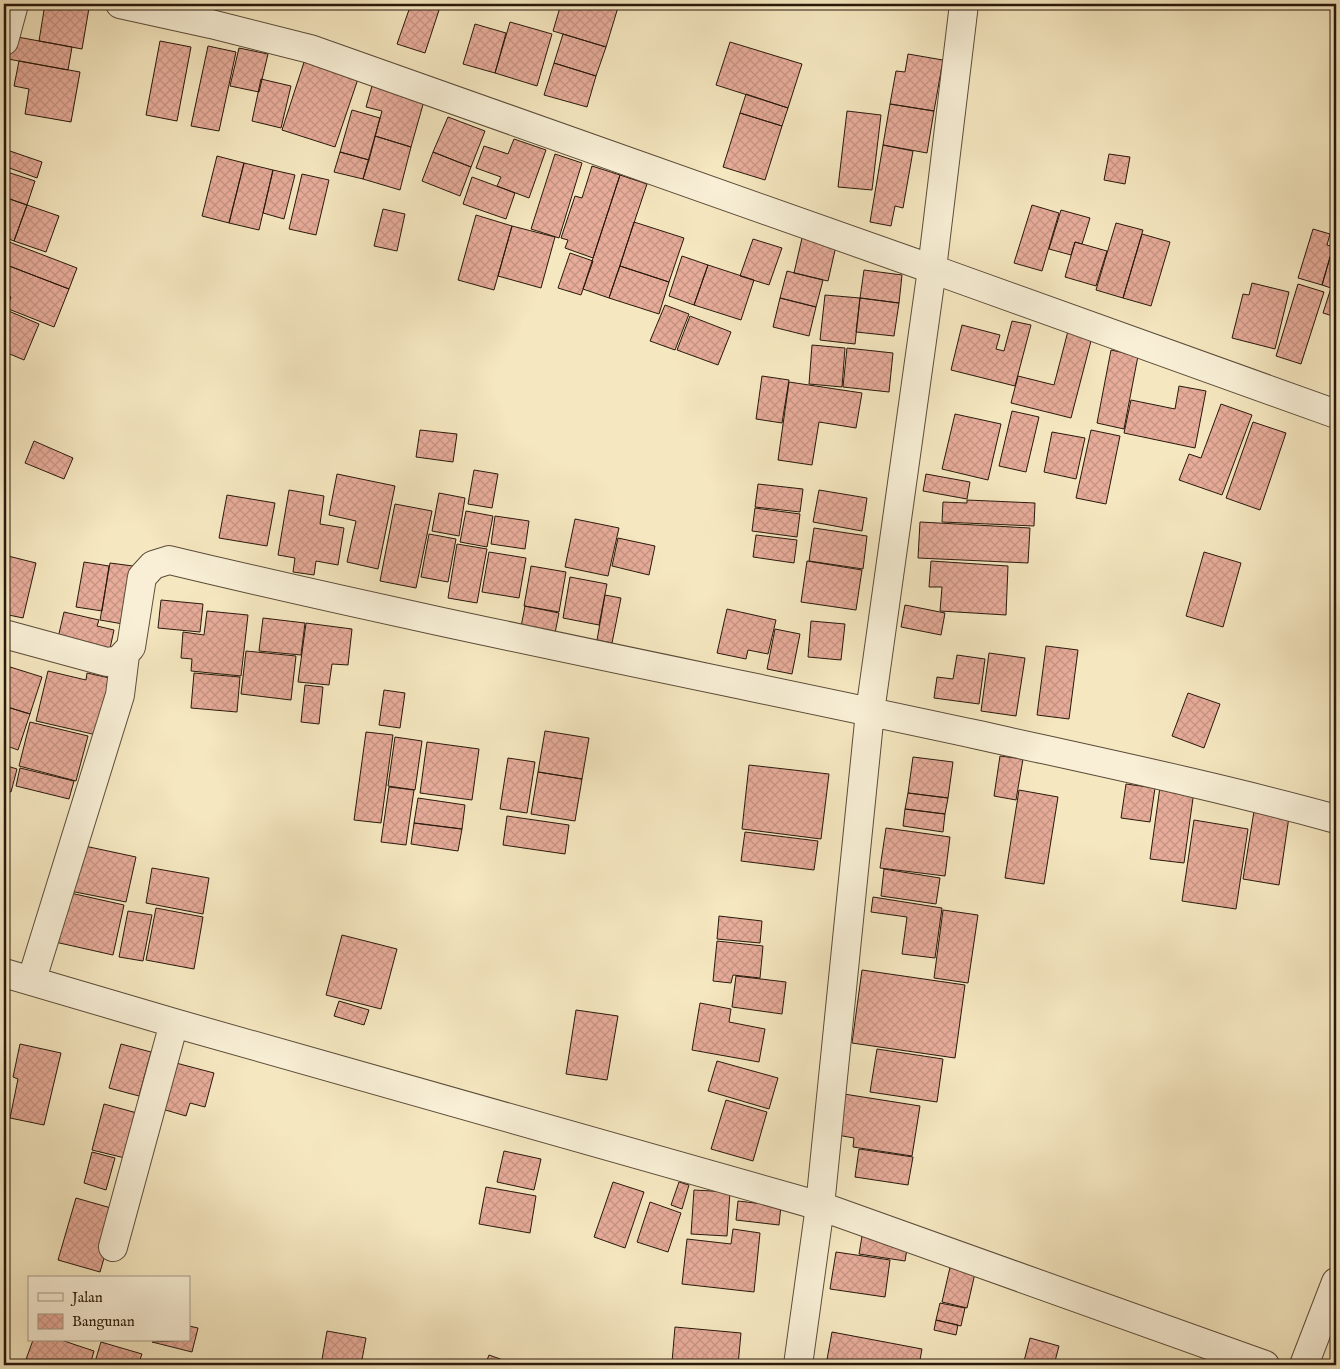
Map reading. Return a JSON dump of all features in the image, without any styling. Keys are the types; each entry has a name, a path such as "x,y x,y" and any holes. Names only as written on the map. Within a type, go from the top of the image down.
{"street":[{"path":"4,41 14,4"},
{"path":"120,4 310,49 1336,414"},
{"path":"798,1365 820,1206 870,712 932,269 964,4"},
{"path":"4,634 107,662 120,660 132,647 142,576 154,565 169,560 350,603 870,712 1238,792 1336,819"},
{"path":"32,980 120,695 124,655"},
{"path":"4,973 820,1206 1265,1365"},
{"path":"113,1247 174,1023"},
{"path":"1304,1365 1336,1282"}],"building":[{"path":"45,4 64,4 89,8 82,49 39,41"},
{"path":"411,4 441,4 425,53 397,44"},
{"path":"561,4 619,4 606,47 553,31"},
{"path":"510,22 552,34 537,86 495,73"},
{"path":"475,24 506,33 495,73 463,64"},
{"path":"563,34 606,47 596,76 554,63"},
{"path":"12,36 72,47 68,70 8,59"},
{"path":"160,41 191,47 177,121 146,115"},
{"path":"730,42 802,64 788,108 716,85"},
{"path":"208,46 236,52 219,131 191,126"},
{"path":"239,48 268,54 259,92 230,86"},
{"path":"908,54 943,60 934,111 890,104 896,71 905,72"},
{"path":"306,56 360,73 335,147 282,130"},
{"path":"19,61 80,72 71,122 25,114 29,89 14,86"},
{"path":"554,63 596,76 587,107 544,95"},
{"path":"261,79 291,86 281,128 252,121"},
{"path":"372,86 424,101 411,147 375,136 382,111 366,107"},
{"path":"746,94 788,108 782,126 740,113"},
{"path":"890,104 934,111 927,153 883,145"},
{"path":"352,110 380,118 369,160 340,152"},
{"path":"847,111 881,115 872,190 838,187"},
{"path":"740,113 782,126 765,180 723,167"},
{"path":"448,117 485,131 471,167 433,152"},
{"path":"375,136 411,147 400,190 363,179"},
{"path":"514,139 546,150 529,198 497,186 501,177 476,168 484,146 508,154"},
{"path":"883,145 913,151 903,208 895,206 891,226 870,222"},
{"path":"4,149 42,162 37,178 4,166"},
{"path":"340,152 369,160 363,179 334,172"},
{"path":"433,152 471,167 460,196 422,181"},
{"path":"555,154 582,163 559,238 531,229"},
{"path":"1109,154 1130,157 1125,184 1104,180"},
{"path":"217,156 244,163 229,223 202,216"},
{"path":"244,163 273,170 259,230 229,223"},
{"path":"592,166 620,175 593,258 565,248 568,240 561,238 575,196 582,198"},
{"path":"273,170 295,175 284,219 263,213"},
{"path":"4,171 35,181 27,205 4,197"},
{"path":"302,174 329,180 316,235 289,229"},
{"path":"620,175 647,184 609,298 583,289"},
{"path":"472,177 515,193 506,219 463,204"},
{"path":"4,197 27,205 14,241 4,237"},
{"path":"27,205 59,216 46,252 14,241"},
{"path":"1032,205 1059,213 1042,271 1014,263"},
{"path":"383,209 405,214 397,251 374,246"},
{"path":"1061,210 1090,218 1082,244 1075,242 1071,255 1049,249"},
{"path":"476,215 512,226 494,290 458,280"},
{"path":"634,222 684,238 669,282 620,266"},
{"path":"1116,223 1143,230 1123,298 1096,290"},
{"path":"512,226 555,237 541,288 498,276"},
{"path":"1313,229 1330,234 1327,245 1333,247 1322,285 1298,278"},
{"path":"1142,234 1170,242 1151,306 1123,298"},
{"path":"802,238 836,246 828,281 794,273"},
{"path":"753,239 782,248 769,285 740,276"},
{"path":"4,240 77,268 69,289 4,264"},
{"path":"1075,242 1107,251 1096,286 1065,277"},
{"path":"1333,247 1336,248 1336,317 1323,313 1331,288 1322,285"},
{"path":"570,253 593,261 581,295 558,288"},
{"path":"682,256 708,265 694,305 669,296"},
{"path":"4,264 69,289 54,327 6,308 11,297 4,294"},
{"path":"708,265 754,280 741,320 694,305"},
{"path":"620,266 669,282 659,314 609,298"},
{"path":"864,270 902,275 899,303 860,298"},
{"path":"787,271 823,280 816,307 780,298"},
{"path":"1252,283 1289,292 1275,349 1232,338 1243,294 1249,295"},
{"path":"1298,284 1324,292 1301,364 1276,356"},
{"path":"825,295 860,298 855,344 820,340"},
{"path":"780,298 816,307 809,336 773,327"},
{"path":"860,298 899,303 894,336 856,332"},
{"path":"665,305 689,314 675,350 650,341"},
{"path":"4,309 39,324 24,360 5,352 4,354"},
{"path":"690,316 731,332 718,365 677,350"},
{"path":"1012,321 1031,325 1015,386 951,370 962,325 1000,335 996,349 1004,351"},
{"path":"1068,331 1092,337 1071,418 1011,403 1018,376 1054,385"},
{"path":"812,345 845,348 842,387 809,384"},
{"path":"847,348 893,353 889,392 843,387"},
{"path":"1111,350 1138,356 1124,429 1097,423"},
{"path":"762,376 789,380 782,423 756,419"},
{"path":"789,382 862,393 856,428 819,422 812,465 778,460"},
{"path":"1179,386 1206,391 1195,448 1124,433 1131,400 1175,409"},
{"path":"1221,404 1252,415 1222,495 1179,480 1189,454 1201,458"},
{"path":"1012,411 1039,417 1026,472 999,466"},
{"path":"955,414 1001,424 988,480 942,469"},
{"path":"1253,422 1286,433 1260,510 1226,498"},
{"path":"420,430 457,434 453,462 416,457"},
{"path":"1091,430 1120,436 1106,504 1076,498"},
{"path":"1052,432 1085,438 1076,479 1044,472"},
{"path":"34,441 73,458 64,479 25,463"},
{"path":"474,470 498,474 492,508 468,504"},
{"path":"337,474 395,486 378,569 347,562 356,521 329,515"},
{"path":"926,474 970,482 967,499 923,491"},
{"path":"758,484 803,489 800,512 755,507"},
{"path":"289,490 324,496 320,524 344,528 338,565 316,561 314,575 293,572 295,558 278,555"},
{"path":"819,490 867,498 862,531 813,522"},
{"path":"439,493 465,498 459,536 432,531"},
{"path":"227,495 275,503 267,546 219,538"},
{"path":"967,500 1035,503 1034,526 942,522 943,502 967,503"},
{"path":"395,504 432,511 416,588 380,581"},
{"path":"755,508 800,514 797,537 752,531"},
{"path":"466,511 493,516 487,547 460,542"},
{"path":"495,516 529,521 525,549 491,544"},
{"path":"575,519 619,528 608,576 565,567"},
{"path":"920,522 1030,528 1028,563 918,558"},
{"path":"814,528 867,536 863,569 809,561"},
{"path":"429,534 456,539 448,582 421,577"},
{"path":"756,535 797,540 794,563 753,557"},
{"path":"618,538 655,546 649,575 612,566"},
{"path":"457,544 487,549 477,603 448,598"},
{"path":"489,552 526,558 519,598 482,592"},
{"path":"1204,552 1241,563 1223,627 1186,616"},
{"path":"4,555 36,563 23,618 4,614"},
{"path":"807,561 862,570 856,610 801,602"},
{"path":"931,561 1008,566 1006,615 940,611 942,587 929,587"},
{"path":"84,562 109,566 102,611 76,607"},
{"path":"110,563 133,566 123,624 100,620"},
{"path":"531,566 566,572 559,612 524,606"},
{"path":"570,577 607,584 599,625 563,618"},
{"path":"605,595 621,598 612,643 597,640"},
{"path":"161,600 203,604 200,632 158,628"},
{"path":"905,605 945,613 941,635 901,627"},
{"path":"525,606 559,613 554,638 520,632"},
{"path":"727,609 776,620 768,654 748,650 746,659 717,653"},
{"path":"207,611 248,615 241,676 191,671 192,659 181,658 183,632 204,635"},
{"path":"64,612 99,620 97,626 114,630 109,653 57,642"},
{"path":"263,618 305,623 301,655 259,651"},
{"path":"811,621 845,624 841,660 808,657"},
{"path":"306,623 352,629 348,665 332,664 329,685 298,682"},
{"path":"775,629 800,634 792,674 767,669"},
{"path":"1046,646 1078,650 1069,719 1037,715"},
{"path":"246,651 296,656 291,700 241,694"},
{"path":"989,653 1025,658 1016,716 981,711"},
{"path":"957,655 985,659 979,704 934,698 937,677 953,679"},
{"path":"7,666 42,677 30,714 4,706 4,674"},
{"path":"48,671 86,680 87,673 114,679 101,736 36,721"},
{"path":"194,673 240,677 237,712 191,708"},
{"path":"305,685 323,687 319,724 301,722"},
{"path":"384,690 405,693 400,728 379,725"},
{"path":"1188,693 1220,704 1204,748 1172,736"},
{"path":"4,706 30,714 18,750 4,745"},
{"path":"30,722 88,736 76,781 19,766"},
{"path":"545,731 589,738 582,779 538,772"},
{"path":"366,732 393,735 381,823 354,820"},
{"path":"395,737 422,741 415,790 388,786"},
{"path":"427,742 479,749 472,800 420,793"},
{"path":"1000,756 1023,759 1016,800 994,796"},
{"path":"913,757 953,762 948,798 908,793"},
{"path":"508,758 535,762 527,813 500,809"},
{"path":"4,765 17,769 11,792 4,790"},
{"path":"749,765 829,774 821,839 742,829"},
{"path":"20,768 74,781 69,799 16,786"},
{"path":"538,772 582,779 575,821 531,814"},
{"path":"1126,784 1155,788 1150,822 1121,818"},
{"path":"389,787 414,790 406,845 381,842"},
{"path":"1160,787 1194,791 1184,863 1150,859"},
{"path":"1019,790 1058,797 1044,884 1005,878"},
{"path":"908,793 948,798 945,814 905,809"},
{"path":"418,798 465,805 462,829 414,823"},
{"path":"1255,805 1290,810 1279,885 1243,879"},
{"path":"905,809 945,814 943,832 903,826"},
{"path":"507,816 569,825 565,854 503,845"},
{"path":"1194,820 1248,829 1236,909 1182,901"},
{"path":"414,823 462,829 458,851 411,844"},
{"path":"886,828 950,837 945,876 880,868"},
{"path":"745,832 818,841 814,870 741,861"},
{"path":"80,845 136,857 126,902 70,891"},
{"path":"152,868 209,878 203,914 146,903"},
{"path":"884,869 940,878 936,904 881,896"},
{"path":"66,892 124,905 113,955 55,942"},
{"path":"873,897 942,908 935,958 902,954 907,917 871,912"},
{"path":"156,908 203,917 194,969 146,960"},
{"path":"943,910 978,915 968,983 934,978"},
{"path":"128,911 152,915 143,961 119,957"},
{"path":"719,916 762,921 760,943 717,939"},
{"path":"342,935 397,949 381,1009 326,995"},
{"path":"717,941 763,946 760,978 733,975 731,983 713,981"},
{"path":"862,970 965,985 955,1058 852,1043"},
{"path":"736,976 786,982 782,1014 732,1007"},
{"path":"339,1001 369,1010 364,1025 334,1016"},
{"path":"700,1003 731,1009 729,1022 765,1029 759,1062 692,1050"},
{"path":"576,1010 618,1016 607,1080 566,1074"},
{"path":"20,1044 61,1053 44,1125 10,1118 18,1079 13,1077"},
{"path":"121,1044 151,1052 139,1096 109,1088"},
{"path":"877,1049 943,1059 937,1102 870,1092"},
{"path":"717,1061 778,1078 769,1109 708,1091"},
{"path":"176,1063 214,1073 205,1107 190,1103 186,1116 162,1109"},
{"path":"844,1094 920,1106 912,1156 853,1147 854,1138 837,1135"},
{"path":"726,1100 767,1112 753,1161 711,1149"},
{"path":"104,1104 137,1113 125,1158 92,1150"},
{"path":"859,1149 913,1157 908,1185 855,1177"},
{"path":"504,1151 541,1159 534,1190 497,1182"},
{"path":"92,1152 115,1158 106,1190 84,1183"},
{"path":"613,1182 644,1192 625,1248 594,1237"},
{"path":"679,1182 689,1185 682,1209 671,1205"},
{"path":"486,1187 536,1196 530,1233 479,1224"},
{"path":"694,1190 730,1192 727,1236 691,1234"},
{"path":"76,1198 118,1210 100,1272 58,1260"},
{"path":"738,1201 781,1206 779,1225 736,1220"},
{"path":"650,1202 681,1213 668,1252 637,1242"},
{"path":"733,1229 760,1233 754,1292 682,1284 687,1239 731,1244"},
{"path":"862,1236 908,1243 905,1261 859,1254"},
{"path":"836,1252 890,1260 885,1297 830,1289"},
{"path":"951,1263 976,1269 967,1308 942,1302"},
{"path":"940,1303 965,1308 961,1326 936,1320"},
{"path":"936,1320 958,1325 956,1335 934,1330"},
{"path":"190,1326 198,1328 192,1352 152,1342 190,1342"},
{"path":"675,1327 741,1333 738,1365 672,1362"},
{"path":"327,1331 366,1338 361,1365 321,1365"},
{"path":"832,1332 922,1349 919,1365 826,1365"},
{"path":"1030,1338 1059,1346 1054,1365 1023,1365"},
{"path":"32,1342 67,1342 94,1351 90,1365 52,1363 51,1365 24,1365"},
{"path":"101,1342 142,1354 138,1365 94,1365"},
{"path":"489,1355 517,1365 485,1365"}]}
